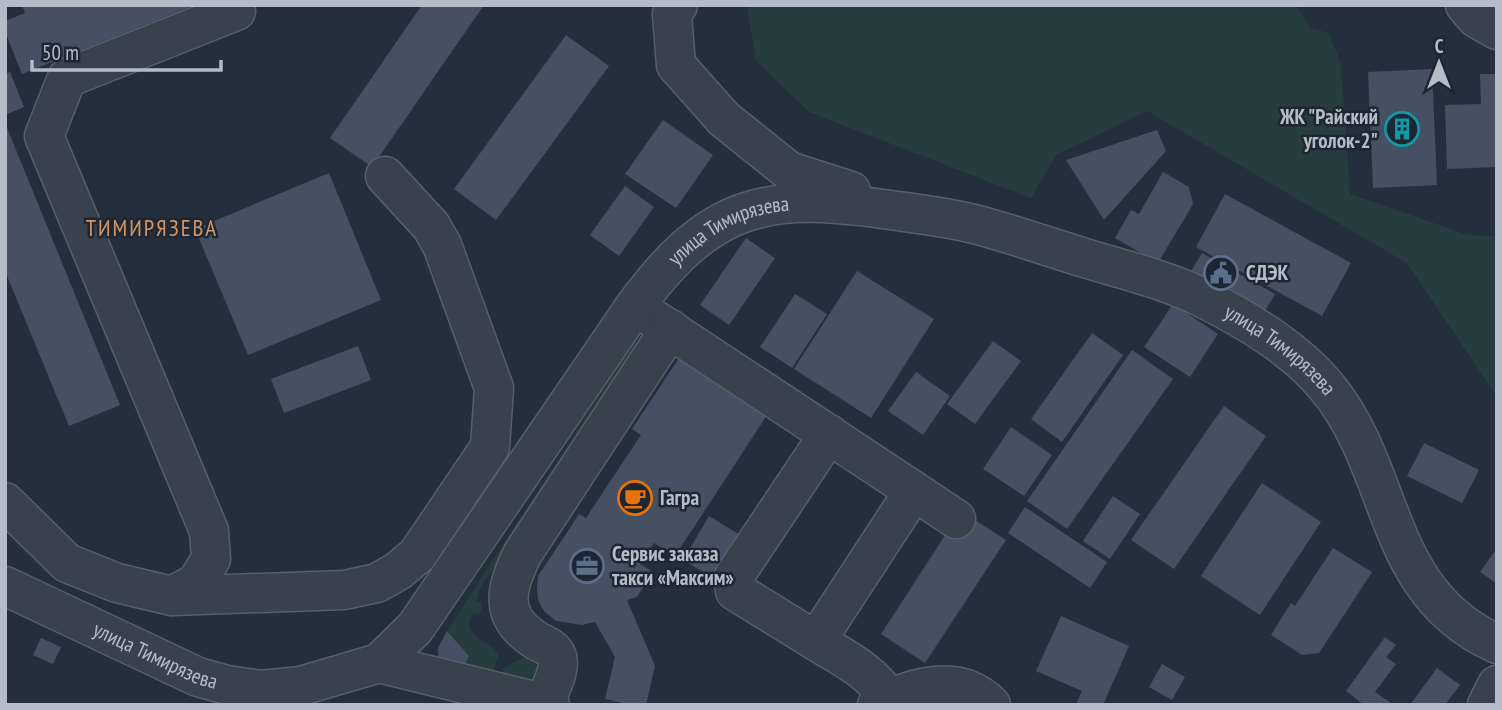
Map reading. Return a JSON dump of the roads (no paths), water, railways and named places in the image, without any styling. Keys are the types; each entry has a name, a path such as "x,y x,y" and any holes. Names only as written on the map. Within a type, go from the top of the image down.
{"street":[{"path":"678,5 672,14 676,65 724,119 789,172 933,216"},
{"path":"1465,5 1476,19 1497,30"},
{"path":"172,596 197,583 211,559 209,531 44,135 67,78 236,10"},
{"path":"5,502 67,563 117,583 172,596 344,590 377,583 398,571 417,555 490,447 494,388 442,245 430,226 385,177"},
{"name":"улица Тимирязева","path":"5,586 108,637 198,677 227,685 261,690 302,686 379,663 415,628 662,269 707,230 746,212 790,202 830,202 977,225 1155,278 1207,299 1285,346 1326,386 1345,415 1368,460 1414,573 1439,605 1474,634 1497,644"},
{"path":"635,306 956,519"},
{"path":"379,663 547,704 558,660 554,650 523,632 514,621 507,591 512,575 523,553 670,329"},
{"path":"829,434 733,578 735,591 870,676 882,687 882,702 899,693 925,686 948,685 981,694 991,705"},
{"path":"816,640 914,491"},
{"path":"1487,705 1497,685"}],"place":[{"name":"ЖК \"Райский уголок-2\"","path":"1402,129"},
{"name":"СДЭК","path":"1221,273"},
{"name":"Гагра","path":"635,498"},
{"name":"Сервис заказа такси «Максим»","path":"587,566"}],"district":[{"name":"ТИМИРЯЗЕВА","path":"152,228"}]}
